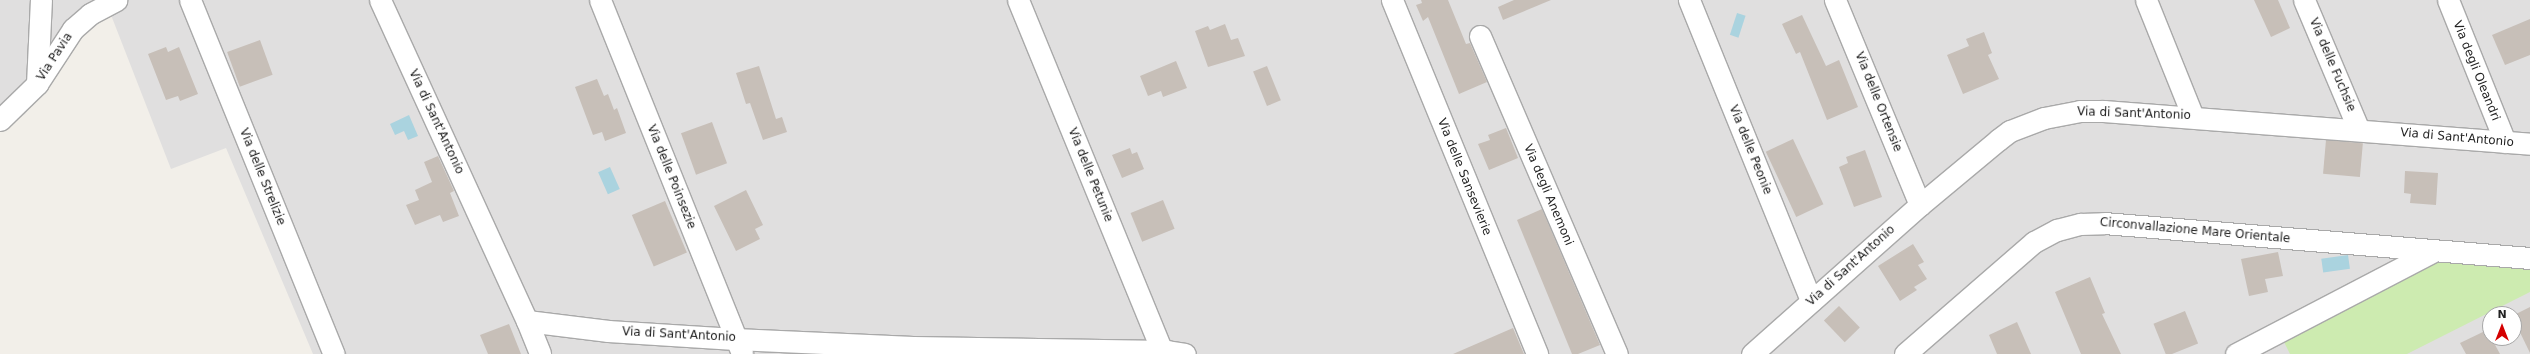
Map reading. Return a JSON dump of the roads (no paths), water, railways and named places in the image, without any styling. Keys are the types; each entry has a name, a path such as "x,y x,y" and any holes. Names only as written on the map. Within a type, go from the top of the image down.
{"street":[{"path":"37,84 41,0"},
{"name":"Via Pavia","path":"0,120 37,84 73,29 90,14 116,0"},
{"name":"Via delle Strelizie","path":"190,0 334,354"},
{"name":"Via di Sant'Antonio","path":"380,0 527,321 739,346 914,351 1162,351 1185,354"},
{"name":"Via delle Poinsezie","path":"600,0 739,346"},
{"name":"Via delle Petunie","path":"1018,0 1162,351"},
{"name":"Via delle Sansevierie","path":"1392,0 1536,354"},
{"name":"Via delle Peonie","path":"1689,0 1812,301"},
{"name":"Via delle Ortensie","path":"1835,0 1920,205"},
{"path":"2146,0 2194,116"},
{"name":"Via delle Fuchsie","path":"2304,0 2359,130"},
{"name":"Via degli Oleandri","path":"2448,0 2504,142"},
{"name":"Via degli Anemoni","path":"1480,36 1617,354"},
{"name":"Via di Sant'Antonio","path":"1752,354 1920,205 2003,136 2044,118 2091,110 2194,116 2530,144"},
{"name":"Circonvallazione Mare Orientale","path":"1905,354 2034,242 2072,225 2104,223 2530,258"},
{"path":"2236,354 2434,251"},
{"path":"527,321 540,354"}],"water":[{"path":"1737,13 1746,16 1738,38 1730,35"},
{"path":"409,115 418,136 408,140 404,131 395,135 390,124"},
{"path":"610,167 620,189 608,194 598,172"},
{"path":"2348,255 2350,269 2323,273 2321,259"}]}
